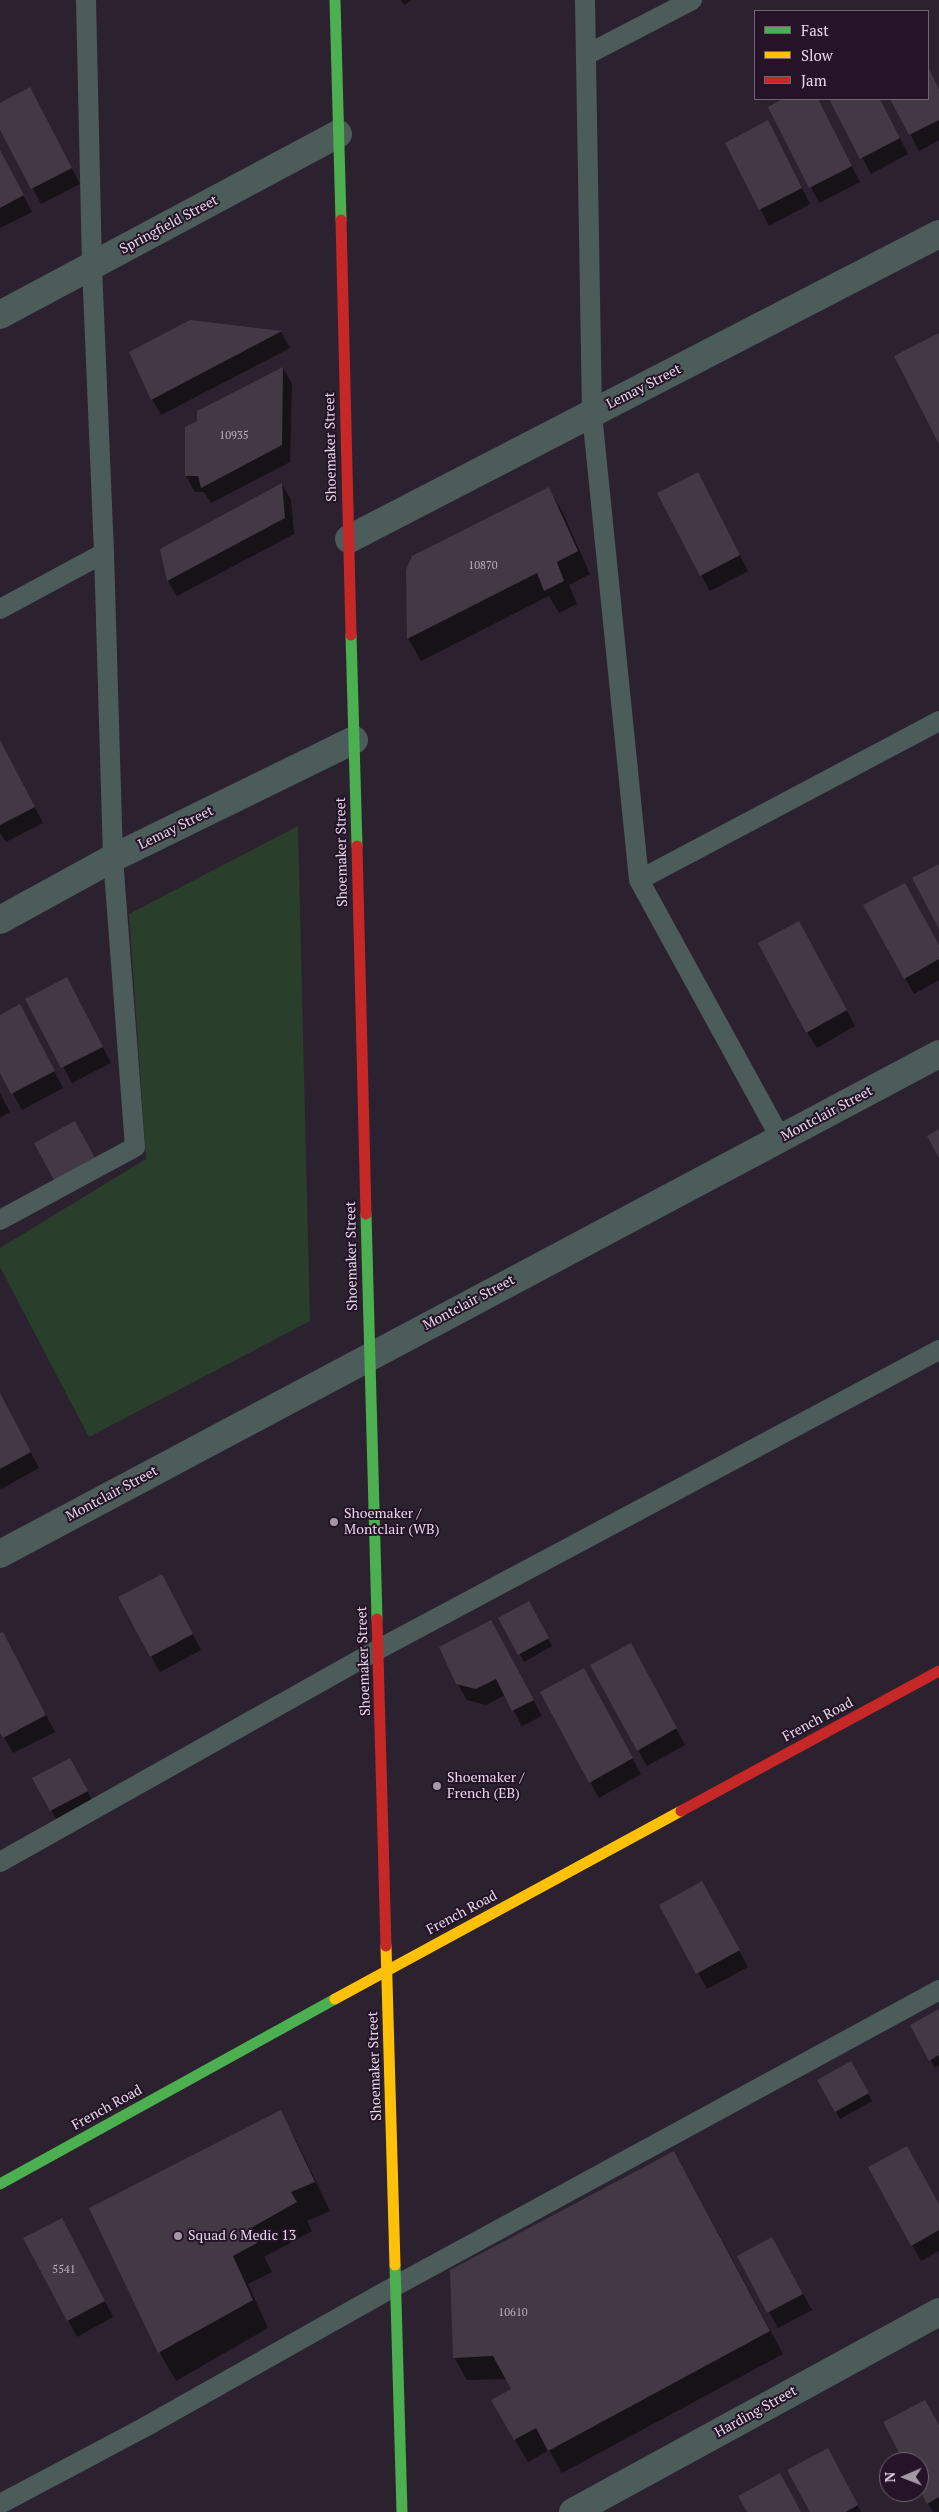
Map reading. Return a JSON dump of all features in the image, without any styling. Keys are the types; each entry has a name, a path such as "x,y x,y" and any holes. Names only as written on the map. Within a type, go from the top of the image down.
{"street":[{"name":"Shoemaker Street","path":"335,0 402,2512"},
{"name":"Springfield Street","path":"0,315 338,134"},
{"name":"Lemay Street","path":"349,539 939,234"},
{"name":"Lemay Street","path":"0,920 113,858 354,740"},
{"name":"Montclair Street","path":"0,1554 370,1355 939,1054"},
{"name":"French Road","path":"0,2184 387,1970 939,1671"},
{"name":"Harding Street","path":"573,2512 939,2312"}],"lane":[{"path":"0,1220 135,1147 113,858 104,553 92,266 86,0"},
{"path":"585,0 592,414 639,880 781,1139"},
{"path":"586,55 692,0"},
{"path":"0,609 104,553"},
{"path":"639,880 939,721"},
{"path":"0,1862 379,1649 939,1350"},
{"path":"0,2504 145,2427 397,2285 939,1990"}],"green space":[{"path":"298,826 310,1321 89,1437 0,1267 0,1248 146,1159 129,914"}],"building":[{"path":"929,69 939,89 939,120 909,135 891,100 929,100"},
{"path":"30,87 72,168 31,189 0,130 0,103"},
{"path":"781,100 819,100 852,166 809,188 768,107"},
{"path":"830,100 881,100 900,138 860,159"},
{"path":"768,120 802,188 759,210 725,143"},
{"path":"0,150 24,195 0,208"},
{"path":"190,320 282,331 151,400 129,352"},
{"path":"939,333 939,444 894,356"},
{"path":"283,367 282,445 201,488 198,476 185,476 185,427 197,421 197,411"},
{"path":"698,472 740,555 700,576 657,493"},
{"path":"282,483 285,518 167,581 160,549"},
{"path":"549,487 578,551 557,562 564,581 544,591 537,573 407,639 406,570 412,556"},
{"path":"0,740 35,807 0,825"},
{"path":"939,864 939,929 912,878"},
{"path":"905,883 939,945 939,959 904,979 863,905"},
{"path":"799,921 847,1010 806,1033 758,943"},
{"path":"67,977 103,1047 61,1068 25,999"},
{"path":"20,1004 55,1071 11,1094 0,1073 0,1015"},
{"path":"75,1121 95,1158 54,1180 34,1143"},
{"path":"939,1129 939,1158 927,1136"},
{"path":"0,1393 31,1452 0,1469"},
{"path":"162,1574 193,1634 150,1657 118,1597"},
{"path":"529,1601 549,1638 518,1655 498,1618"},
{"path":"491,1620 534,1700 512,1711 496,1679 476,1689 456,1684 439,1647"},
{"path":"3,1632 46,1715 3,1738 0,1733 0,1633"},
{"path":"631,1643 677,1728 637,1751 590,1665"},
{"path":"584,1668 633,1758 589,1783 540,1692"},
{"path":"70,1758 88,1791 50,1811 32,1778"},
{"path":"702,1881 740,1950 696,1974 659,1905"},
{"path":"939,2009 939,2055 929,2061 910,2025"},
{"path":"851,2061 869,2093 835,2112 817,2080"},
{"name":"Squad 6 Medic 13","path":"281,2110 315,2182 291,2192 297,2202 249,2229 257,2243 233,2256 253,2300 158,2353 89,2208"},
{"path":"907,2146 939,2204 939,2230 911,2246 868,2167"},
{"path":"674,2151 770,2331 548,2451 536,2428 514,2440 491,2400 511,2389 493,2356 453,2358 450,2270"},
{"path":"62,2218 105,2301 67,2321 23,2238"},
{"path":"772,2237 803,2294 767,2313 737,2256"},
{"path":"925,2400 939,2425 939,2497 927,2504 926,2502 929,2502 929,2452 899,2452 883,2422"},
{"path":"828,2448 858,2505 846,2512 810,2512 787,2470"},
{"path":"780,2473 801,2512 747,2512 738,2496"}],"traffic: fast":[{"path":"335,0 341,220"},
{"path":"351,635 357,846"},
{"path":"366,1214 377,1619"},
{"path":"0,2184 335,1999"},
{"path":"395,2265 402,2512"}],"traffic: slow":[{"path":"335,1999 681,1811"},
{"path":"386,1946 395,2265"}],"traffic: jam":[{"path":"341,220 351,635"},
{"path":"357,846 366,1214"},
{"path":"377,1619 386,1946"},
{"path":"681,1811 939,1671"}],"place":[{"name":"Shoemaker / Montclair (WB)","path":"334,1522"},
{"name":"Shoemaker / French (EB)","path":"437,1786"},
{"name":"Squad 6 Medic 13","path":"178,2236"}]}
